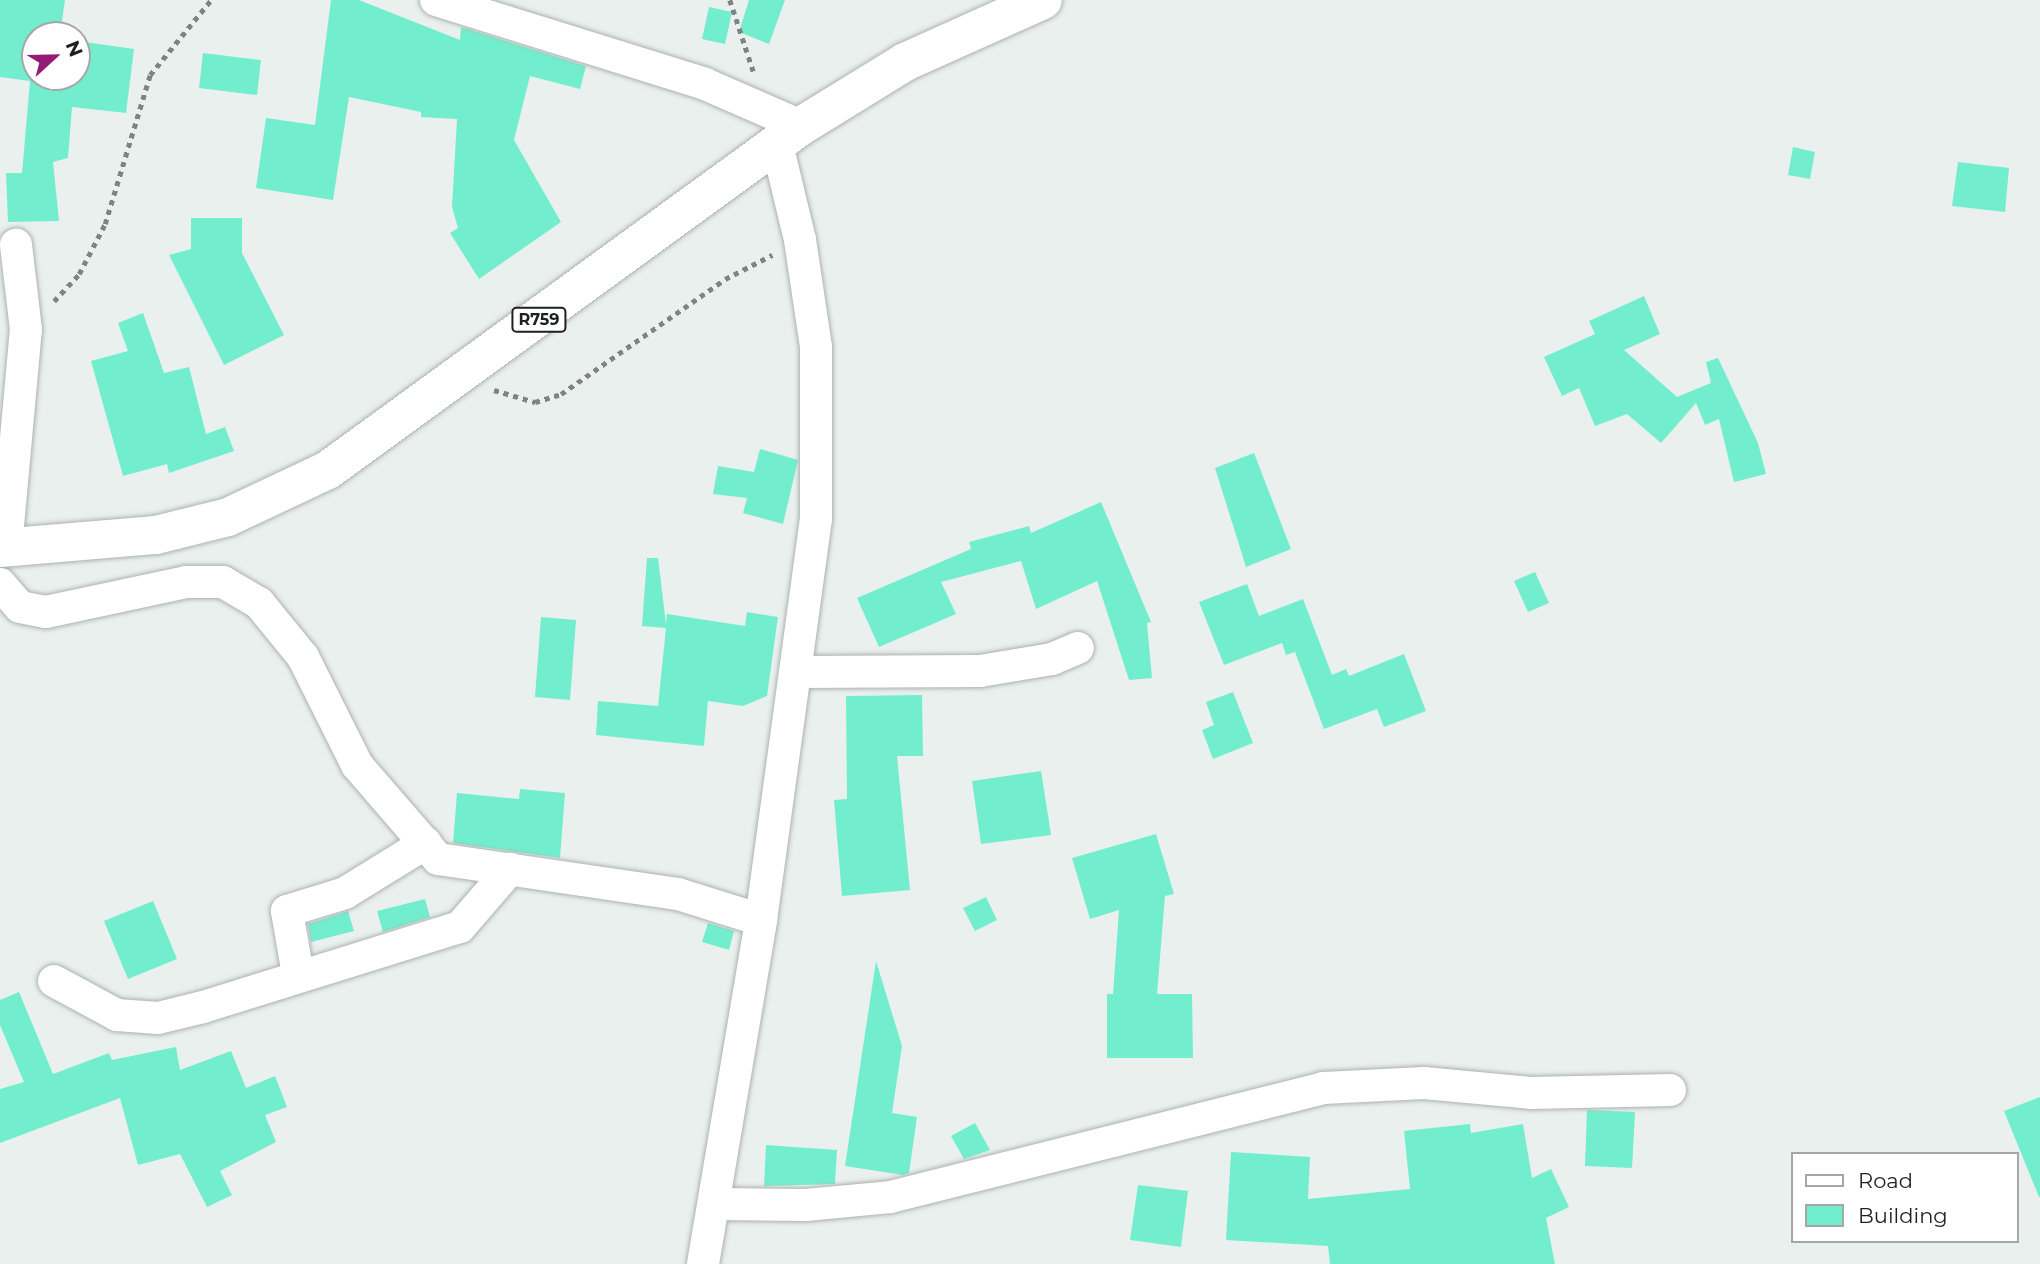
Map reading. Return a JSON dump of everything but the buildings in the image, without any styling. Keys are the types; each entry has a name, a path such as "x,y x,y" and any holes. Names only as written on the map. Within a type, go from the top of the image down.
{"main road":[{"name":"R759","path":"2,560 156,535 228,516 328,470 466,375 781,127 905,62 1043,0"}],"street":[{"path":"436,0 705,84 781,127 816,347 816,519 798,672 761,920 702,1264"},
{"path":"16,245 26,330 2,560 20,607 46,612 186,582 223,582 247,596 303,657 357,765 438,859 456,866 510,869 678,894 761,920"},
{"path":"798,672 980,671 1052,659 1078,648"},
{"path":"298,975 287,911 345,893 426,843"},
{"path":"54,981 117,1015 158,1018 460,927 510,869"},
{"path":"714,1204 806,1205 890,1197 1323,1088 1424,1083 1531,1093 1670,1090"}],"path":[{"path":"26,330 79,274 105,224 150,75 211,0"},
{"path":"730,0 781,127"},
{"path":"466,375 513,399 535,402 561,394 725,279 800,240"}]}
